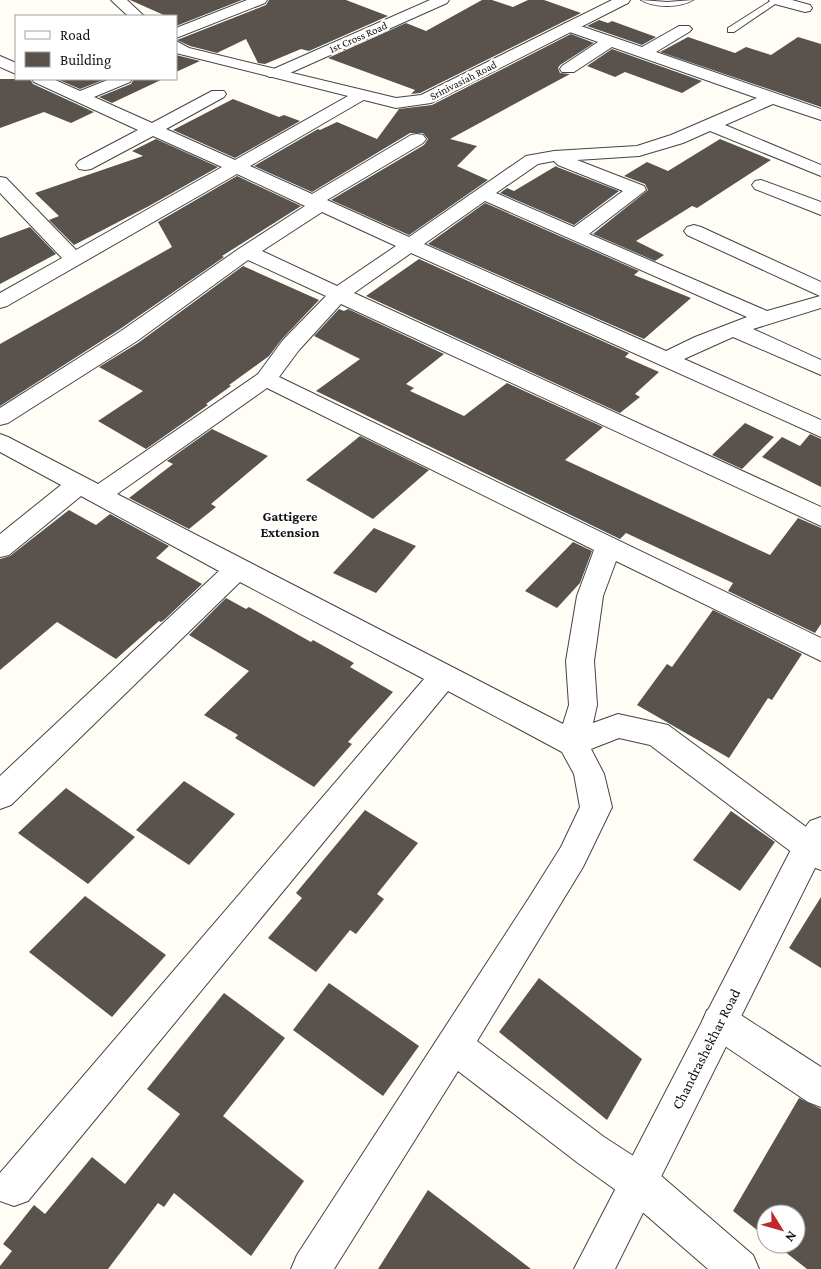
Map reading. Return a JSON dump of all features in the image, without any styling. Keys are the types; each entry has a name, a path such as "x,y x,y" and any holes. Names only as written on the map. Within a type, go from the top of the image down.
{"street":[{"path":"118,0 136,15"},
{"path":"178,32 260,0"},
{"name":"1st Cross Road","path":"275,74 442,0"},
{"name":"Srinivasiah Road","path":"178,47 184,51 396,103 425,99 622,0"},
{"path":"777,0 805,8"},
{"path":"569,27 821,115"},
{"path":"644,53 684,29"},
{"path":"568,68 611,42"},
{"path":"42,80 82,96 315,203 821,430"},
{"path":"82,96 122,80"},
{"path":"85,166 218,94"},
{"path":"0,302 360,95"},
{"path":"0,548 266,379 291,345 339,294 532,160 554,156 640,151 678,139 772,98"},
{"path":"710,124 821,171"},
{"path":"0,418 129,336 315,203 417,139"},
{"path":"554,156 636,190 574,235"},
{"path":"0,182 75,260"},
{"path":"761,185 821,210"},
{"path":"483,194 766,318"},
{"path":"694,231 821,290"},
{"path":"247,252 821,517"},
{"path":"666,360 688,347 734,329 821,302"},
{"path":"734,329 821,368"},
{"path":"266,379 608,548 821,650"},
{"path":"0,442 237,569 574,743 589,774 596,807 572,857 541,909 311,1269"},
{"path":"574,743 583,705 580,661 590,596 608,548"},
{"path":"0,796 237,569"},
{"path":"14,1187 444,676"},
{"path":"574,743 618,726 658,734 817,845"},
{"name":"Chandrashekhar Road","path":"594,1269 720,1022 817,845"},
{"path":"720,1022 821,1089"},
{"path":"453,1044 591,1150 638,1182 739,1269"}],"lane":[{"path":"645,0 664,5 677,4 689,0"},
{"path":"731,30 777,0"}],"building":[{"path":"130,0 242,0 178,25 178,15 164,15"},
{"path":"269,0 346,0 388,16 309,51 301,49 265,64 258,63 246,39 217,53 190,46 178,40 266,5"},
{"path":"482,0 492,0 513,7 528,0 544,0 581,13 420,93 411,94 415,90 328,58 406,23 426,31"},
{"path":"599,20 608,23 612,21 656,37 642,45 587,26"},
{"path":"571,34 594,43 560,65 558,68 560,73 570,74 450,139 477,146 457,166 488,180 409,235 331,200 424,145 428,139 423,133 410,133 312,192 254,166 318,129 320,130 337,122 377,139 399,109 432,105"},
{"path":"688,37 735,53 746,47 771,55 798,37 821,44 821,107 660,52"},
{"path":"612,49 702,81 682,93 625,72 615,77 587,66"},
{"path":"178,56 200,61 178,71"},
{"path":"0,79 31,80 33,84 94,112 71,123 44,112 0,128"},
{"path":"59,80 103,80 80,89"},
{"path":"133,80 161,80 112,103 99,97 131,84"},
{"path":"233,99 279,117 284,115 300,121 235,158 173,130"},
{"path":"156,139 218,167 74,245 49,220 59,216 35,193 143,156 132,151"},
{"path":"720,139 771,160 697,208 692,206 636,241 664,255 655,261 593,234 648,190 645,184 624,176 647,162 668,171"},
{"path":"556,166 619,191 574,225 500,193 507,188 514,191"},
{"path":"237,176 301,206 222,256 224,257 120,329 0,406 0,344 172,247 158,222"},
{"path":"485,203 639,271 634,275 691,298 644,339 428,244"},
{"path":"30,227 56,254 0,284 0,238"},
{"path":"419,259 629,353 625,357 659,372 635,394 640,397 620,413 366,296"},
{"path":"243,266 319,300 282,339 269,356 229,385 231,386 206,404 208,405 146,449 98,421 143,391 99,367 138,343"},
{"path":"339,309 344,311 348,309 444,354 406,384 414,388 410,391 464,416 507,383 603,427 565,460 770,555 798,518 821,528 821,624 815,633 728,591 733,583 626,533 620,539 316,391 360,359 314,336"},
{"path":"745,423 774,437 742,469 712,455"},
{"path":"212,429 268,456 211,504 216,507 189,529 129,498 173,464 167,461"},
{"path":"810,434 821,439 821,487 762,457 782,437 800,446"},
{"path":"360,436 429,470 373,519 306,480"},
{"path":"69,510 96,525 110,514 169,546 156,558 202,584 164,620 159,621 116,659 57,622 0,670 0,559 10,556"},
{"path":"374,528 416,546 376,593 333,573"},
{"path":"573,542 592,551 580,583 557,608 525,591"},
{"path":"226,598 246,609 249,607 311,642 313,640 354,663 350,667 393,692 348,742 352,744 314,787 235,738 238,735 204,715 249,671 189,635"},
{"path":"713,610 802,654 772,700 768,698 729,758 637,705 667,664 672,667"},
{"path":"184,781 235,814 189,865 136,830"},
{"path":"66,788 135,837 88,884 18,833"},
{"path":"365,810 418,843 377,894 384,899 356,934 350,930 316,972 268,938 302,898 296,893"},
{"path":"731,811 775,842 740,891 693,860"},
{"path":"85,896 166,955 112,1017 29,952"},
{"path":"821,897 821,968 789,948"},
{"path":"539,978 642,1059 607,1120 499,1032"},
{"path":"329,983 419,1046 383,1096 293,1030"},
{"path":"224,993 285,1038 223,1116 304,1181 251,1256 174,1193 164,1207 158,1203 108,1269 0,1269 0,1266 12,1251 3,1244 34,1205 45,1214 92,1157 125,1184 180,1114 147,1089"},
{"path":"799,1098 821,1109 821,1269 807,1269 788,1254 806,1254 806,1204 756,1204 756,1229 733,1211"},
{"path":"428,1190 531,1269 378,1269"}],"district":[{"name":"Gattigere Extension","path":"290,524"}]}
